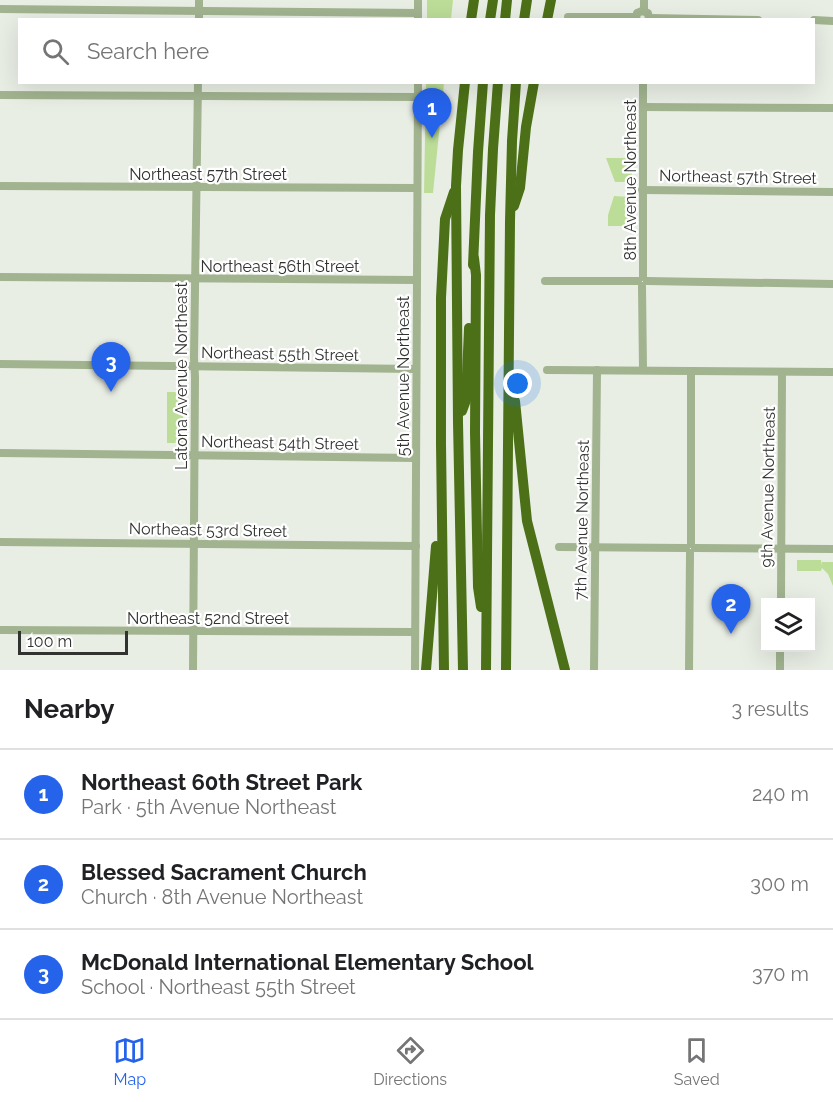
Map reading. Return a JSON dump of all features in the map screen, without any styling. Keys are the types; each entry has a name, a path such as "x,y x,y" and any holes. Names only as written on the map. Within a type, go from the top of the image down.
{"highway":[{"path":"471,18 474,0"},
{"path":"490,18 493,0"},
{"path":"505,18 507,0"},
{"path":"524,18 527,0"},
{"path":"547,18 551,0"},
{"path":"463,670 456,186 465,84"},
{"path":"458,422 466,400 483,84"},
{"path":"486,670 490,215 498,84"},
{"path":"506,670 510,221 516,84"},
{"path":"510,221 520,188 526,127 534,84"},
{"path":"444,670 441,298 445,219 456,186"},
{"path":"474,258 478,587 486,640"},
{"path":"510,347 526,521 565,670"},
{"path":"426,670 438,521 441,444"}],"street":[{"path":"199,15 200,0"},
{"path":"0,9 199,15 418,16 418,0"},
{"path":"644,0 647,16"},
{"path":"568,16 636,18 639,12 647,16 702,18"},
{"path":"815,20 833,21"},
{"name":"Latona Avenue Northeast","path":"193,670 198,84"},
{"name":"5th Avenue Northeast","path":"415,670 418,84"},
{"name":"8th Avenue Northeast","path":"643,370 644,84"},
{"path":"0,95 418,98"},
{"path":"644,107 833,108"},
{"name":"Northeast 57th Street","path":"0,186 417,188"},
{"name":"Northeast 57th Street","path":"642,190 833,192"},
{"name":"Northeast 56th Street","path":"0,277 416,280"},
{"path":"545,281 833,284"},
{"name":"Northeast 55th Street","path":"0,364 417,369"},
{"path":"547,370 833,372"},
{"name":"7th Avenue Northeast","path":"594,670 597,370"},
{"path":"689,670 691,371"},
{"name":"9th Avenue Northeast","path":"781,598 782,372"},
{"name":"Northeast 54th Street","path":"0,453 416,458"},
{"name":"Northeast 53rd Street","path":"0,542 416,546"},
{"path":"559,547 833,549"},
{"name":"Northeast 52nd Street","path":"0,630 415,632"},
{"path":"780,652 780,670"}],"green space":[{"path":"427,0 453,0 451,18 427,18"},
{"path":"426,84 444,84 433,193 424,193"},
{"path":"606,158 632,158 632,182 615,182"},
{"path":"614,196 631,197 631,226 608,226 608,215"},
{"path":"167,392 183,392 183,443 167,443"},
{"path":"797,560 821,560 822,566 822,562 833,562 833,586 828,574 822,568 821,571 797,571"}],"place":[{"name":"Northeast 60th Street Park","path":"432,138"},
{"name":"McDonald International Elementary School","path":"111,392"},
{"name":"Blessed Sacrament Church","path":"731,634"}]}
